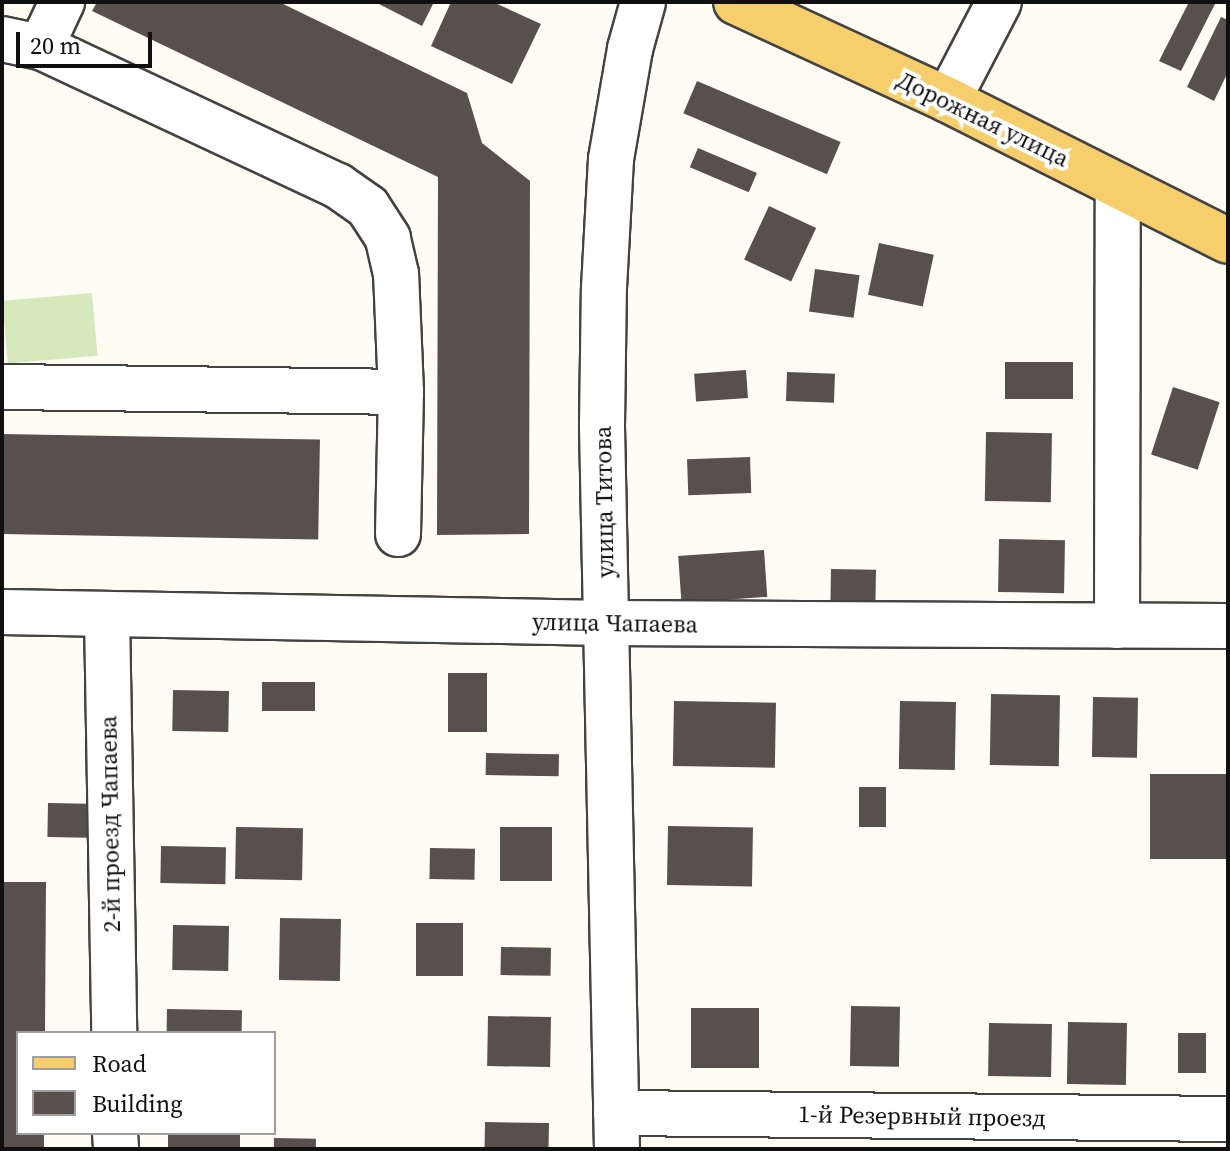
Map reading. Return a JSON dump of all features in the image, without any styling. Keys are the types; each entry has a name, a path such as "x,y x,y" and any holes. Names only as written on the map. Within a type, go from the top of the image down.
{"main road":[{"name":"Дорожная улица","path":"736,2 948,100 1228,241"}],"street":[{"path":"62,2 21,43 338,186 368,207 388,238 396,274 401,392 398,534"},
{"name":"улица Титова","path":"617,1131 603,395 611,159 630,49 643,2"},
{"path":"948,100 999,2"},
{"path":"1117,626 1118,186"},
{"path":"2,387 401,392"},
{"name":"улица Чапаева","path":"2,612 606,623 1228,626"},
{"name":"2-й проезд Чапаева","path":"107,615 114,1031"},
{"name":"1-й Резервный проезд","path":"617,1131 1228,1119"}],"green space":[{"path":"92,293 97,356 8,364 2,301"}],"building":[{"path":"97,2 279,2 467,93 482,143 530,181 529,534 437,535 438,177 92,11"},
{"path":"375,2 434,2 422,26"},
{"path":"451,2 493,2 541,24 512,84 431,46"},
{"path":"1189,2 1216,2 1181,71 1159,61"},
{"path":"1221,17 1228,20 1228,72 1214,101 1187,87"},
{"path":"697,81 841,142 827,174 683,113"},
{"path":"698,148 757,173 749,192 690,167"},
{"path":"769,206 816,228 791,281 744,259"},
{"path":"879,243 934,255 923,306 868,295"},
{"path":"815,269 860,275 854,318 809,312"},
{"path":"1005,362 1073,362 1073,399 1005,399"},
{"path":"746,370 748,398 696,402 694,374"},
{"path":"787,372 835,374 834,403 786,401"},
{"path":"1173,387 1220,402 1198,470 1151,455"},
{"path":"986,432 1052,433 1051,502 985,501"},
{"path":"2,434 320,440 318,540 2,534"},
{"path":"750,457 751,493 688,495 687,459"},
{"path":"999,539 1065,540 1064,593 998,592"},
{"path":"764,550 767,597 681,603 678,556"},
{"path":"831,569 876,570 875,604 830,603"},
{"path":"448,673 487,673 487,732 448,732"},
{"path":"262,682 315,682 315,711 262,711"},
{"path":"173,690 229,691 228,732 172,731"},
{"path":"991,694 1060,695 1059,766 990,765"},
{"path":"1093,697 1138,698 1137,758 1092,757"},
{"path":"674,701 776,703 775,768 673,766"},
{"path":"900,701 956,702 955,770 899,769"},
{"path":"486,753 559,754 559,776 486,775"},
{"path":"1150,774 1228,774 1228,859 1150,859"},
{"path":"859,787 886,787 886,827 859,827"},
{"path":"48,803 88,804 87,838 47,837"},
{"path":"668,826 753,827 752,886 667,885"},
{"path":"236,827 303,828 302,880 235,879"},
{"path":"500,827 552,827 552,881 500,881"},
{"path":"161,846 226,847 225,884 160,883"},
{"path":"430,848 475,849 474,880 429,879"},
{"path":"2,882 46,882 45,1031 16,1031 16,1135 44,1135 44,1149 2,1149"},
{"path":"280,918 341,919 340,981 279,980"},
{"path":"416,923 463,923 463,976 416,976"},
{"path":"173,925 229,926 228,971 172,970"},
{"path":"501,947 551,948 551,976 501,975"},
{"path":"851,1006 900,1007 899,1067 850,1066"},
{"path":"691,1008 759,1008 759,1068 691,1068"},
{"path":"167,1009 242,1010 242,1031 167,1031"},
{"path":"488,1016 551,1017 550,1067 487,1066"},
{"path":"1068,1022 1127,1023 1126,1085 1067,1084"},
{"path":"989,1023 1052,1024 1051,1077 988,1076"},
{"path":"1178,1033 1206,1033 1206,1073 1178,1073"},
{"path":"485,1122 549,1123 549,1149 485,1149"},
{"path":"168,1135 240,1135 240,1149 168,1149"},
{"path":"274,1138 316,1139 316,1149 274,1149"}]}
